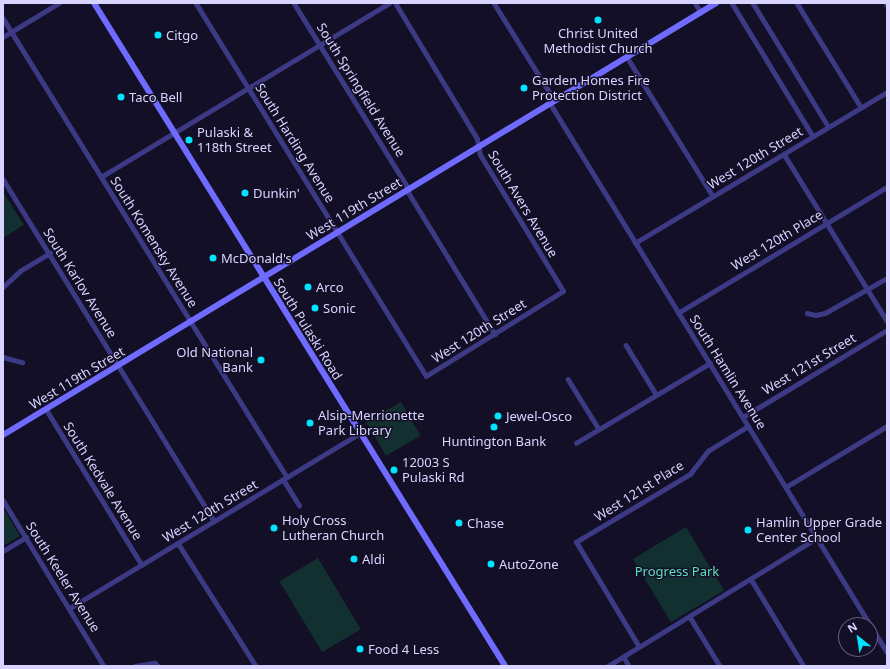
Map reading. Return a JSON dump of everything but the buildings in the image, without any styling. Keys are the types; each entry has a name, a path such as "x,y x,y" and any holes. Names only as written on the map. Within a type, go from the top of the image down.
{"street":[{"path":"3,37 60,3"},
{"name":"South Pulaski Road","path":"94,3 504,666"},
{"name":"South Harding Avenue","path":"196,3 426,376"},
{"name":"South Springfield Avenue","path":"294,3 495,334"},
{"path":"102,177 389,3"},
{"name":"South Avers Avenue","path":"395,3 477,138 480,155 563,291"},
{"name":"South Hamlin Avenue","path":"494,3 635,243 887,652"},
{"path":"695,3 701,12"},
{"name":"West 119th Street","path":"3,435 716,3"},
{"path":"732,3 813,136"},
{"path":"753,3 828,126"},
{"path":"797,3 861,107"},
{"name":"South Komensky Avenue","path":"3,18 191,322 285,478 299,505"},
{"path":"627,56 713,196"},
{"name":"West 120th Street","path":"635,243 887,92"},
{"path":"784,154 887,321"},
{"name":"South Karlov Avenue","path":"3,179 214,521"},
{"name":"West 120th Place","path":"678,313 887,187"},
{"path":"3,287 20,271 50,253"},
{"path":"807,313 816,315 825,313 887,278"},
{"name":"West 120th Street","path":"426,376 563,291"},
{"name":"West 121st Street","path":"743,418 887,330"},
{"path":"626,345 656,394"},
{"path":"3,357 22,362"},
{"path":"576,443 710,363"},
{"path":"568,379 600,429"},
{"name":"South Kedvale Avenue","path":"46,409 142,565"},
{"name":"West 121st Place","path":"639,647 576,542 690,474 708,451 748,426"},
{"path":"786,487 887,426"},
{"name":"West 120th Street","path":"70,608 360,433"},
{"name":"South Keeler Avenue","path":"3,500 104,666"},
{"path":"3,551 26,537"},
{"path":"608,666 817,538"},
{"path":"178,543 256,666"},
{"path":"750,579 804,666"},
{"path":"690,617 720,666"},
{"path":"624,656 630,666"},
{"path":"135,666 156,664"}],"green space":[{"path":"3,192 24,225 3,238"},
{"path":"401,402 420,436 386,456 366,422"},
{"path":"3,508 20,536 3,546"},
{"name":"Progress Park","path":"686,527 724,590 671,622 633,559"},
{"path":"318,558 361,629 322,652 279,581"}],"place":[{"name":"Christ United Methodist Church","path":"598,20"},
{"name":"Citgo","path":"158,35"},
{"name":"Garden Homes Fire Protection District","path":"524,88"},
{"name":"Taco Bell","path":"121,97"},
{"name":"Pulaski & 118th Street","path":"189,140"},
{"name":"Dunkin'","path":"245,193"},
{"name":"McDonald's","path":"213,258"},
{"name":"Arco","path":"308,287"},
{"name":"Sonic","path":"315,308"},
{"name":"Old National Bank","path":"261,360"},
{"name":"Jewel-Osco","path":"498,416"},
{"name":"Alsip-Merrionette Park Library","path":"310,423"},
{"name":"Huntington Bank","path":"494,427"},
{"name":"12003 S Pulaski Rd","path":"394,470"},
{"name":"Chase","path":"459,523"},
{"name":"Holy Cross Lutheran Church","path":"274,528"},
{"name":"Hamlin Upper Grade Center School","path":"748,530"},
{"name":"Aldi","path":"354,559"},
{"name":"AutoZone","path":"491,564"},
{"name":"Food 4 Less","path":"360,649"}]}
